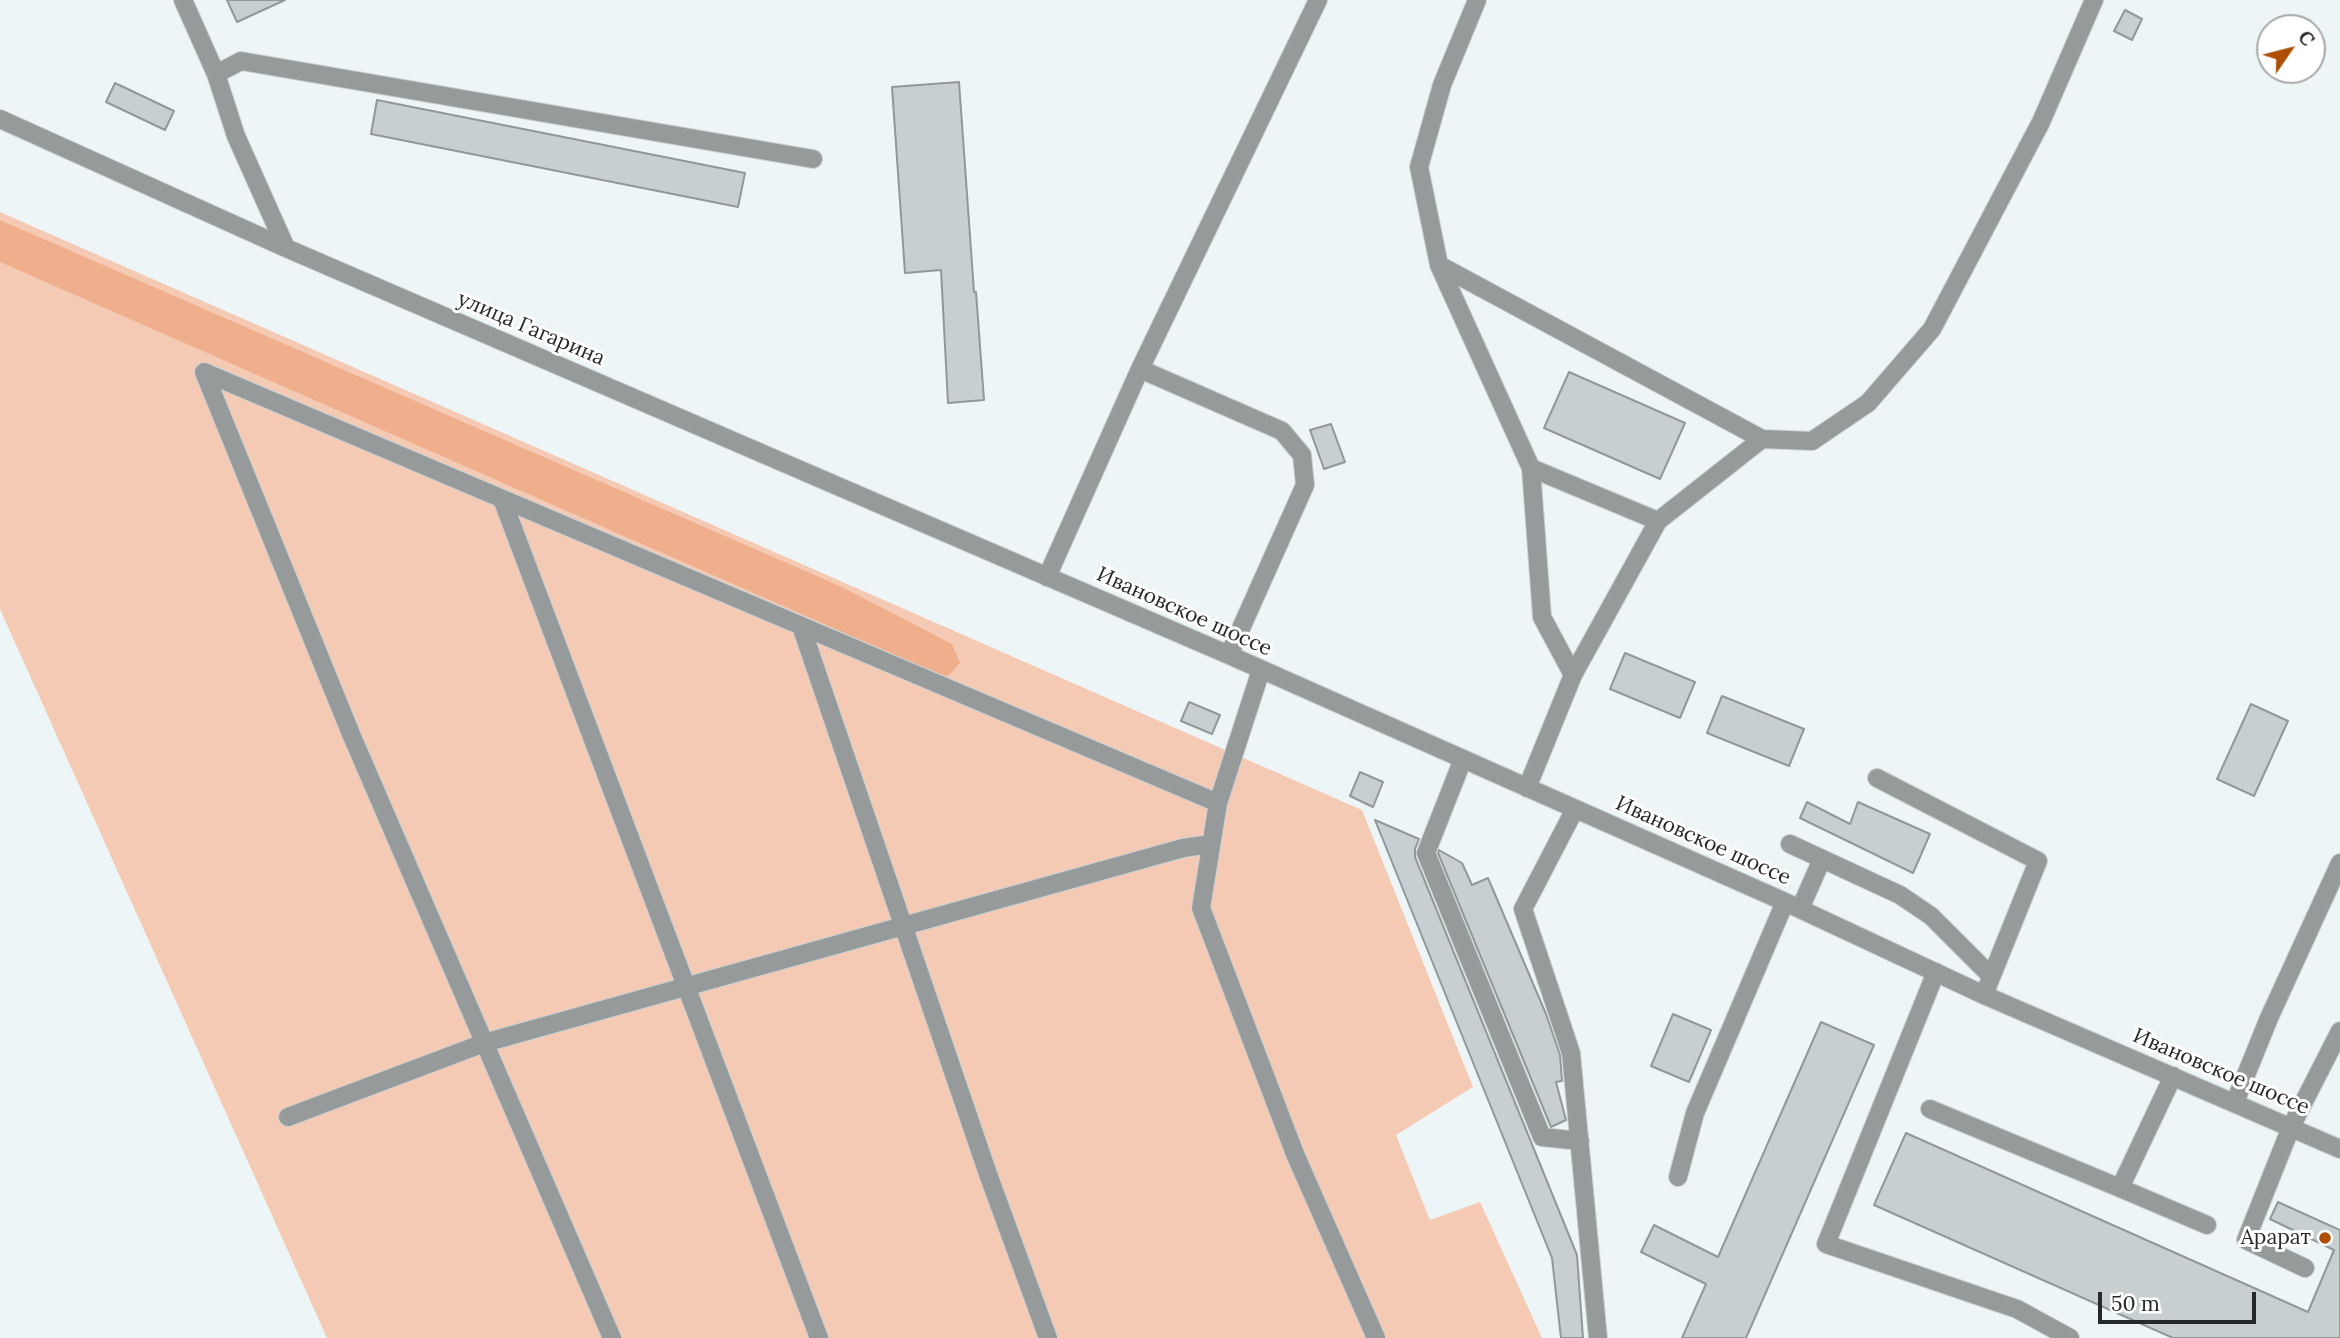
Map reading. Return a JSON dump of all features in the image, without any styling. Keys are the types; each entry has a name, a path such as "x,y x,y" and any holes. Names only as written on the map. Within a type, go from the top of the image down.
{"street":[{"path":"183,0 216,74 236,136 286,248"},
{"path":"1047,577 1140,369 1318,0"},
{"path":"1477,0 1442,85 1419,167 1438,265 1531,468 1542,617 1573,675"},
{"path":"1438,265 1762,439 1812,441 1868,404 1932,330 2041,122 2094,0"},
{"path":"216,74 241,61 813,159"},
{"name":"улица Гагарина","path":"0,119 286,248 1047,577"},
{"path":"1140,369 1282,431 1302,455 1305,485 1229,655"},
{"path":"612,1338 351,734 204,372 1218,803"},
{"path":"1527,788 1573,675 1658,521 1762,439"},
{"path":"1531,468 1658,521"},
{"path":"502,499 819,1338"},
{"name":"Ивановское шоссе","path":"1047,577 1463,759 1984,995 2340,1149"},
{"path":"801,626 988,1174 1048,1338"},
{"path":"1261,670 1218,803 1201,908 1295,1154 1376,1338"},
{"path":"1463,759 1426,853 1542,1137 1580,1141"},
{"path":"1877,778 2038,861 1984,995"},
{"path":"1575,809 1523,909 1571,1053 1598,1338"},
{"path":"288,1117 484,1043 1183,848 1211,844"},
{"path":"1790,844 1900,895 1931,916 1991,976"},
{"path":"1678,1177 1695,1112 1792,906 1822,859"},
{"path":"2235,1102 2269,1018 2340,863"},
{"path":"1936,972 1826,1244 2017,1309 2070,1338"},
{"path":"2305,1268 2246,1240 2291,1127 2340,1031"},
{"path":"2120,1188 2173,1076"},
{"path":"1930,1109 2207,1225"}],"shaded area":[{"path":"0,212 1362,810 1473,1087 1396,1135 1430,1220 1480,1202 1542,1338 327,1338 0,609"},
{"path":"0,220 842,587 952,644 960,663 948,676 938,674 0,262"}],"building":[{"path":"227,0 285,0 237,22"},
{"path":"2125,10 2142,19 2132,40 2114,31"},
{"path":"959,82 984,400 948,403 941,270 905,273 892,87"},
{"path":"115,83 174,111 165,130 106,102"},
{"path":"377,100 745,173 738,207 371,134"},
{"path":"1569,372 1685,423 1660,479 1544,428"},
{"path":"1331,424 1345,462 1324,469 1310,430"},
{"path":"1625,653 1695,682 1680,718 1610,689"},
{"path":"1722,696 1804,729 1789,766 1707,733"},
{"path":"1189,702 1220,715 1212,734 1181,721"},
{"path":"2251,704 2288,721 2254,796 2217,779"},
{"path":"1360,772 1383,782 1373,807 1350,796"},
{"path":"1807,802 1850,824 1858,802 1930,834 1913,873 1800,818"},
{"path":"1375,820 1419,839 1415,857 1577,1255 1583,1338 1561,1338 1552,1258"},
{"path":"1439,850 1462,863 1472,885 1488,878 1546,1014 1560,1055 1562,1081 1556,1082 1566,1120 1551,1127 1438,853"},
{"path":"1673,1014 1711,1030 1689,1082 1651,1066"},
{"path":"1821,1022 1874,1045 1746,1338 1682,1338 1706,1284 1641,1252 1654,1225 1718,1257"},
{"path":"1906,1133 2308,1312 2334,1250 2270,1219 2278,1202 2340,1230 2340,1338 2173,1338 1874,1205"}],"place":[{"name":"Арарат","path":"2325,1238"}]}
